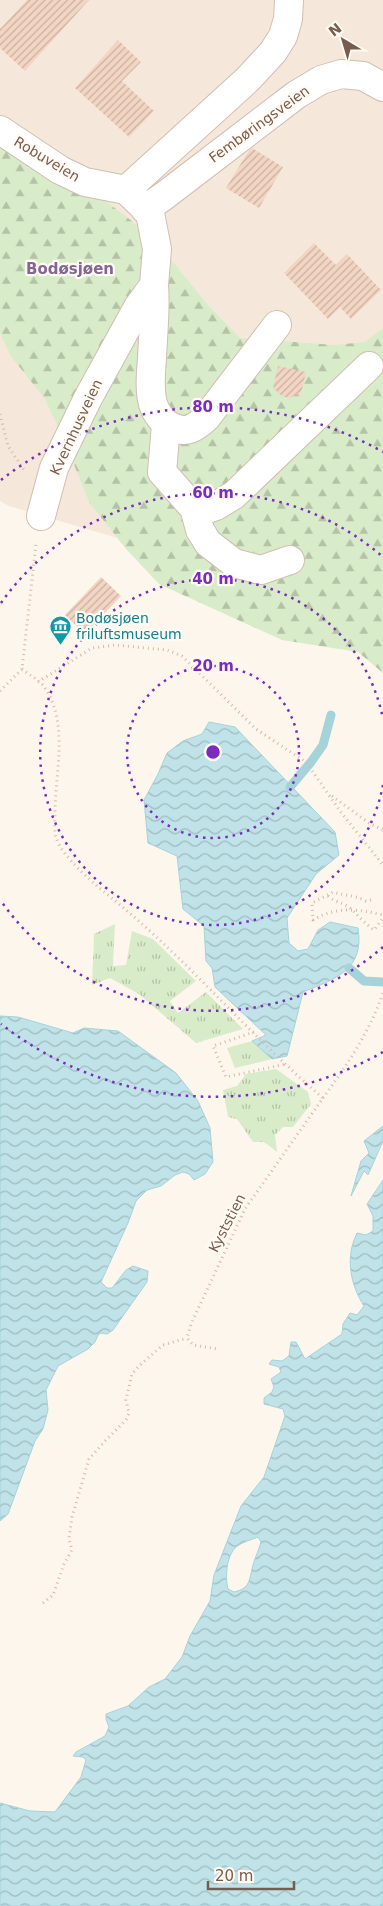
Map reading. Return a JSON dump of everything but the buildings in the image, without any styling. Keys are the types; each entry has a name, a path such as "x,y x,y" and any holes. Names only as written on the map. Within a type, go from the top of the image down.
{"street":[{"path":"277,325 206,418 197,426 186,431 177,430 166,425 158,415 153,404 151,377 157,249 150,213 126,190 248,80 273,52 283,36 288,19 289,0"},
{"name":"Fembøringsveien","path":"145,209 320,80 341,74 363,76 383,88"},
{"name":"Robuveien","path":"0,130 60,170 85,182 126,190"},
{"name":"Kvernhusveien","path":"43,509 54,468 88,398 138,307 154,285"},
{"path":"166,425 162,472 194,507 201,511 216,506 234,495 370,366"},
{"path":"194,507 200,530 208,543 234,564 261,570 290,560"}],"path":[{"path":"0,414 8,446 29,477 43,509 37,534 22,669 0,691"},
{"path":"38,682 92,648 115,645 167,650 182,656 256,729 306,762 340,811 383,865"},
{"path":"22,669 45,687 57,716 60,739 54,804 56,838 65,852 86,878 138,919 297,1076 323,1098"},
{"path":"330,795 369,823 383,830"},
{"path":"328,896 335,902 341,902 353,910 356,916 374,930 383,916 362,910 353,910 338,910 323,914 313,920 312,903 333,892 345,896 356,896 366,901 371,900"},
{"name":"Kyststien","path":"187,1338 191,1324 245,1209 353,1057 374,1018 383,993"},
{"path":"254,1032 213,1046 226,1077 284,1062"},
{"path":"43,1603 53,1595 64,1564 72,1550 69,1539 72,1517 89,1459 126,1420 129,1413 126,1400 132,1374 164,1345 187,1338 193,1345 218,1349"}],"shaded area":[{"path":"0,0 383,0 383,553 209,565 9,506 0,501"}],"green space":[{"path":"0,135 99,196 141,228 174,263 206,303 240,338 334,345 365,342 383,328 383,673 358,652 282,640 159,584 126,549 89,502 45,399 10,355 0,333"},
{"path":"115,924 113,966 126,965 132,931 153,939 196,981 170,1001 178,1013 206,992 243,1029 196,1043 139,994 110,978 92,985 94,934"},
{"path":"252,1041 272,1059 235,1068 227,1048"},
{"path":"276,1069 308,1092 311,1104 293,1127 283,1127 275,1135 277,1152 264,1142 253,1142 237,1119 228,1117 223,1090 237,1086 246,1074"}],"water":[{"path":"209,722 235,727 335,832 339,855 316,874 287,918 289,943 298,951 308,949 318,930 330,922 358,928 359,942 357,954 352,963 336,977 303,992 287,1056 272,1059 252,1041 266,1035 215,987 212,968 206,961 204,926 183,909 177,856 148,843 144,800 167,753 183,741 202,734"},
{"path":"0,1016 18,1017 73,1033 84,1028 118,1031 176,1073 198,1101 210,1128 213,1162 205,1174 194,1180 189,1174 183,1172 175,1175 161,1186 147,1190 136,1201 101,1282 107,1288 112,1288 126,1270 133,1266 148,1271 147,1282 113,1330 107,1334 101,1333 88,1349 58,1366 46,1390 48,1410 43,1429 35,1441 8,1514 0,1521"},
{"path":"383,1126 383,1141 368,1175 364,1171 351,1196 361,1161 369,1153 364,1141"},
{"path":"383,1180 383,1906 0,1906 0,1803 30,1811 55,1812 81,1777 86,1760 83,1757 73,1756 76,1752 105,1736 109,1727 106,1714 128,1706 149,1687 165,1679 182,1657 190,1636 210,1601 214,1575 241,1506 264,1477 285,1416 283,1409 264,1404 264,1398 272,1392 274,1387 271,1379 281,1372 279,1367 269,1364 272,1360 282,1361 289,1356 291,1342 296,1342 305,1359 342,1334 343,1324 350,1313 357,1315 364,1306 352,1280 350,1261 353,1242 357,1233 366,1235 373,1231 373,1216 367,1204","holes":["258,1537 261,1542 250,1579 246,1586 234,1592 228,1589 227,1567 233,1551 241,1544"]}],"waterway":[{"path":"290,787 323,745 331,715"},
{"path":"349,968 364,981 383,982"}],"place":[{"name":"Bodøsjøen friluftsmuseum","path":"60,645"}],"district":[{"name":"Bodøsjøen","path":"70,269"}]}
